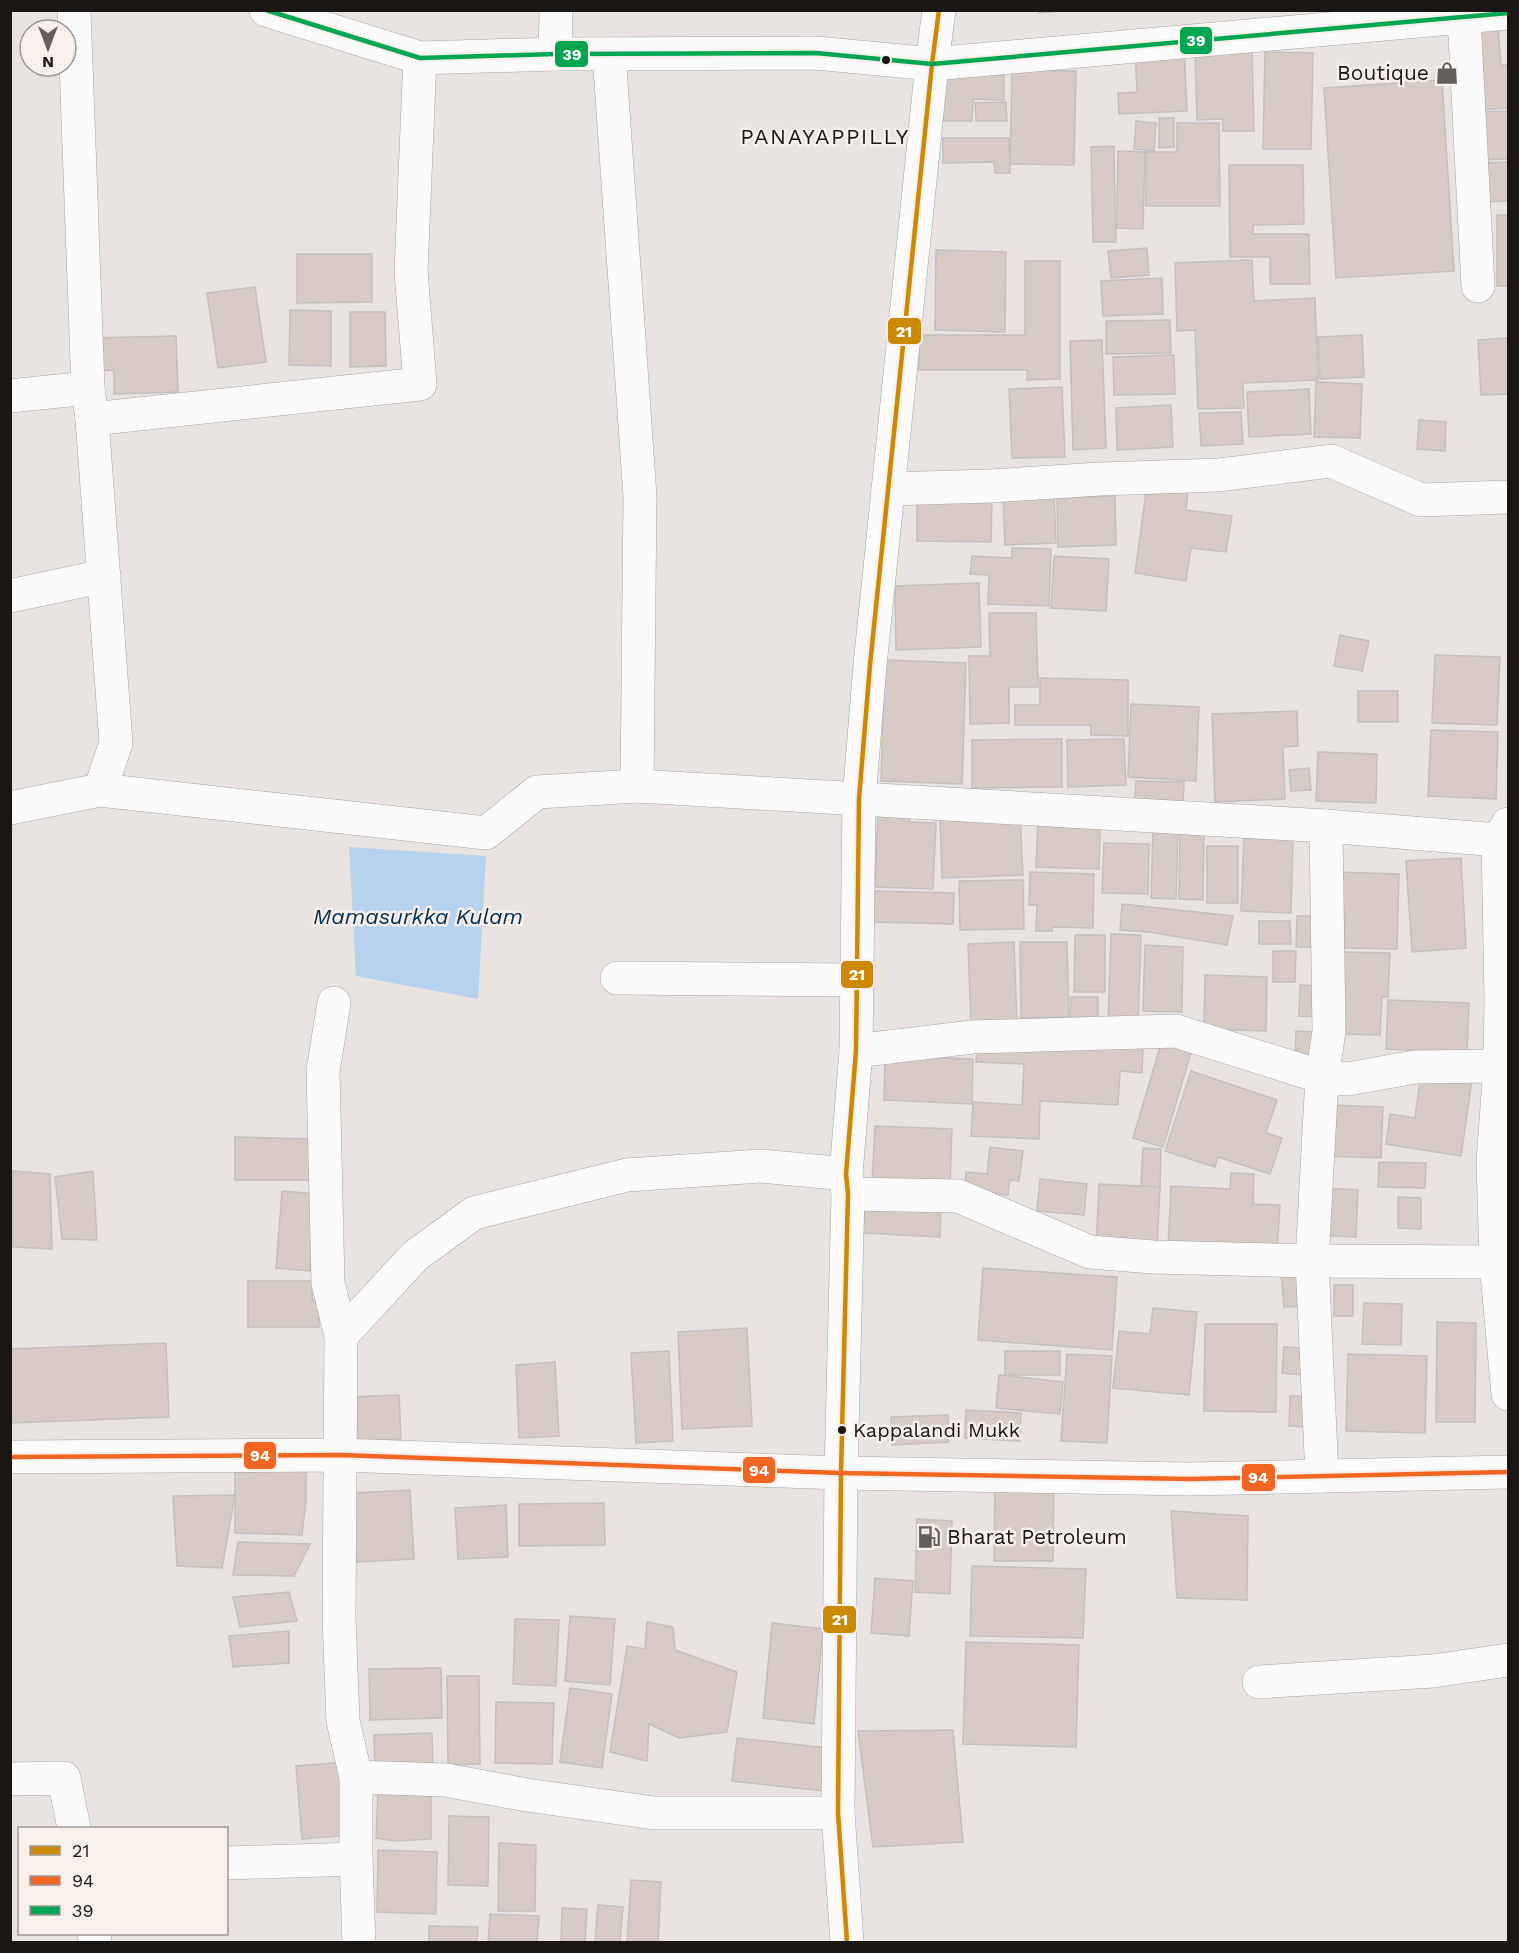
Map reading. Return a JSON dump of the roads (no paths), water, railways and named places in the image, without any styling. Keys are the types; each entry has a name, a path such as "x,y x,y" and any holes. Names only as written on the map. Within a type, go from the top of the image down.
{"street":[{"path":"74,10 90,403 116,743 100,790"},
{"path":"266,10 420,58 555,54 816,52 932,64 1509,13"},
{"path":"555,54 556,10"},
{"path":"847,1942 838,1812 841,1473 847,1184 856,1051 859,799 870,665 939,10"},
{"path":"1464,17 1478,286"},
{"path":"609,54 640,496 637,786"},
{"path":"10,396 90,403 420,384 411,272 420,58"},
{"path":"888,489 1219,475 1330,461 1421,500 1509,497"},
{"path":"10,596 104,576"},
{"path":"10,808 100,790 486,833 537,792 637,786 1326,826 1503,832 1500,1066 1493,1162 1496,1262 1509,1394"},
{"path":"1322,1476 1312,1261 1322,1077 1329,1032 1326,826"},
{"path":"617,978 856,980"},
{"path":"334,1003 323,1071 328,1283 340,1336 339,1617 344,1721 356,1778 359,1942"},
{"path":"856,1051 972,1037 1176,1031 1322,1077 1348,1079 1415,1067 1500,1066"},
{"path":"340,1336 415,1256 474,1213 627,1175 760,1166 847,1184 958,1196 1090,1252 1153,1257 1312,1261 1496,1262"},
{"path":"10,1457 340,1455 841,1473 1189,1479 1509,1472"},
{"path":"1259,1682 1433,1671 1509,1660"},
{"path":"10,1779 64,1778 74,1827"},
{"path":"356,1778 445,1780 527,1795 654,1813 838,1812"},
{"path":"228,1863 356,1859"}],"water":[{"name":"Mamasurkka Kulam","path":"349,847 486,856 478,999 356,976"}],"place":[{"name":"Boutique","path":"1447,73"},
{"name":"Kappalandi Mukk","path":"842,1430"},
{"name":"Bharat Petroleum","path":"929,1537"}],"district":[{"name":"PANAYAPPILLY","path":"825,136"}]}
